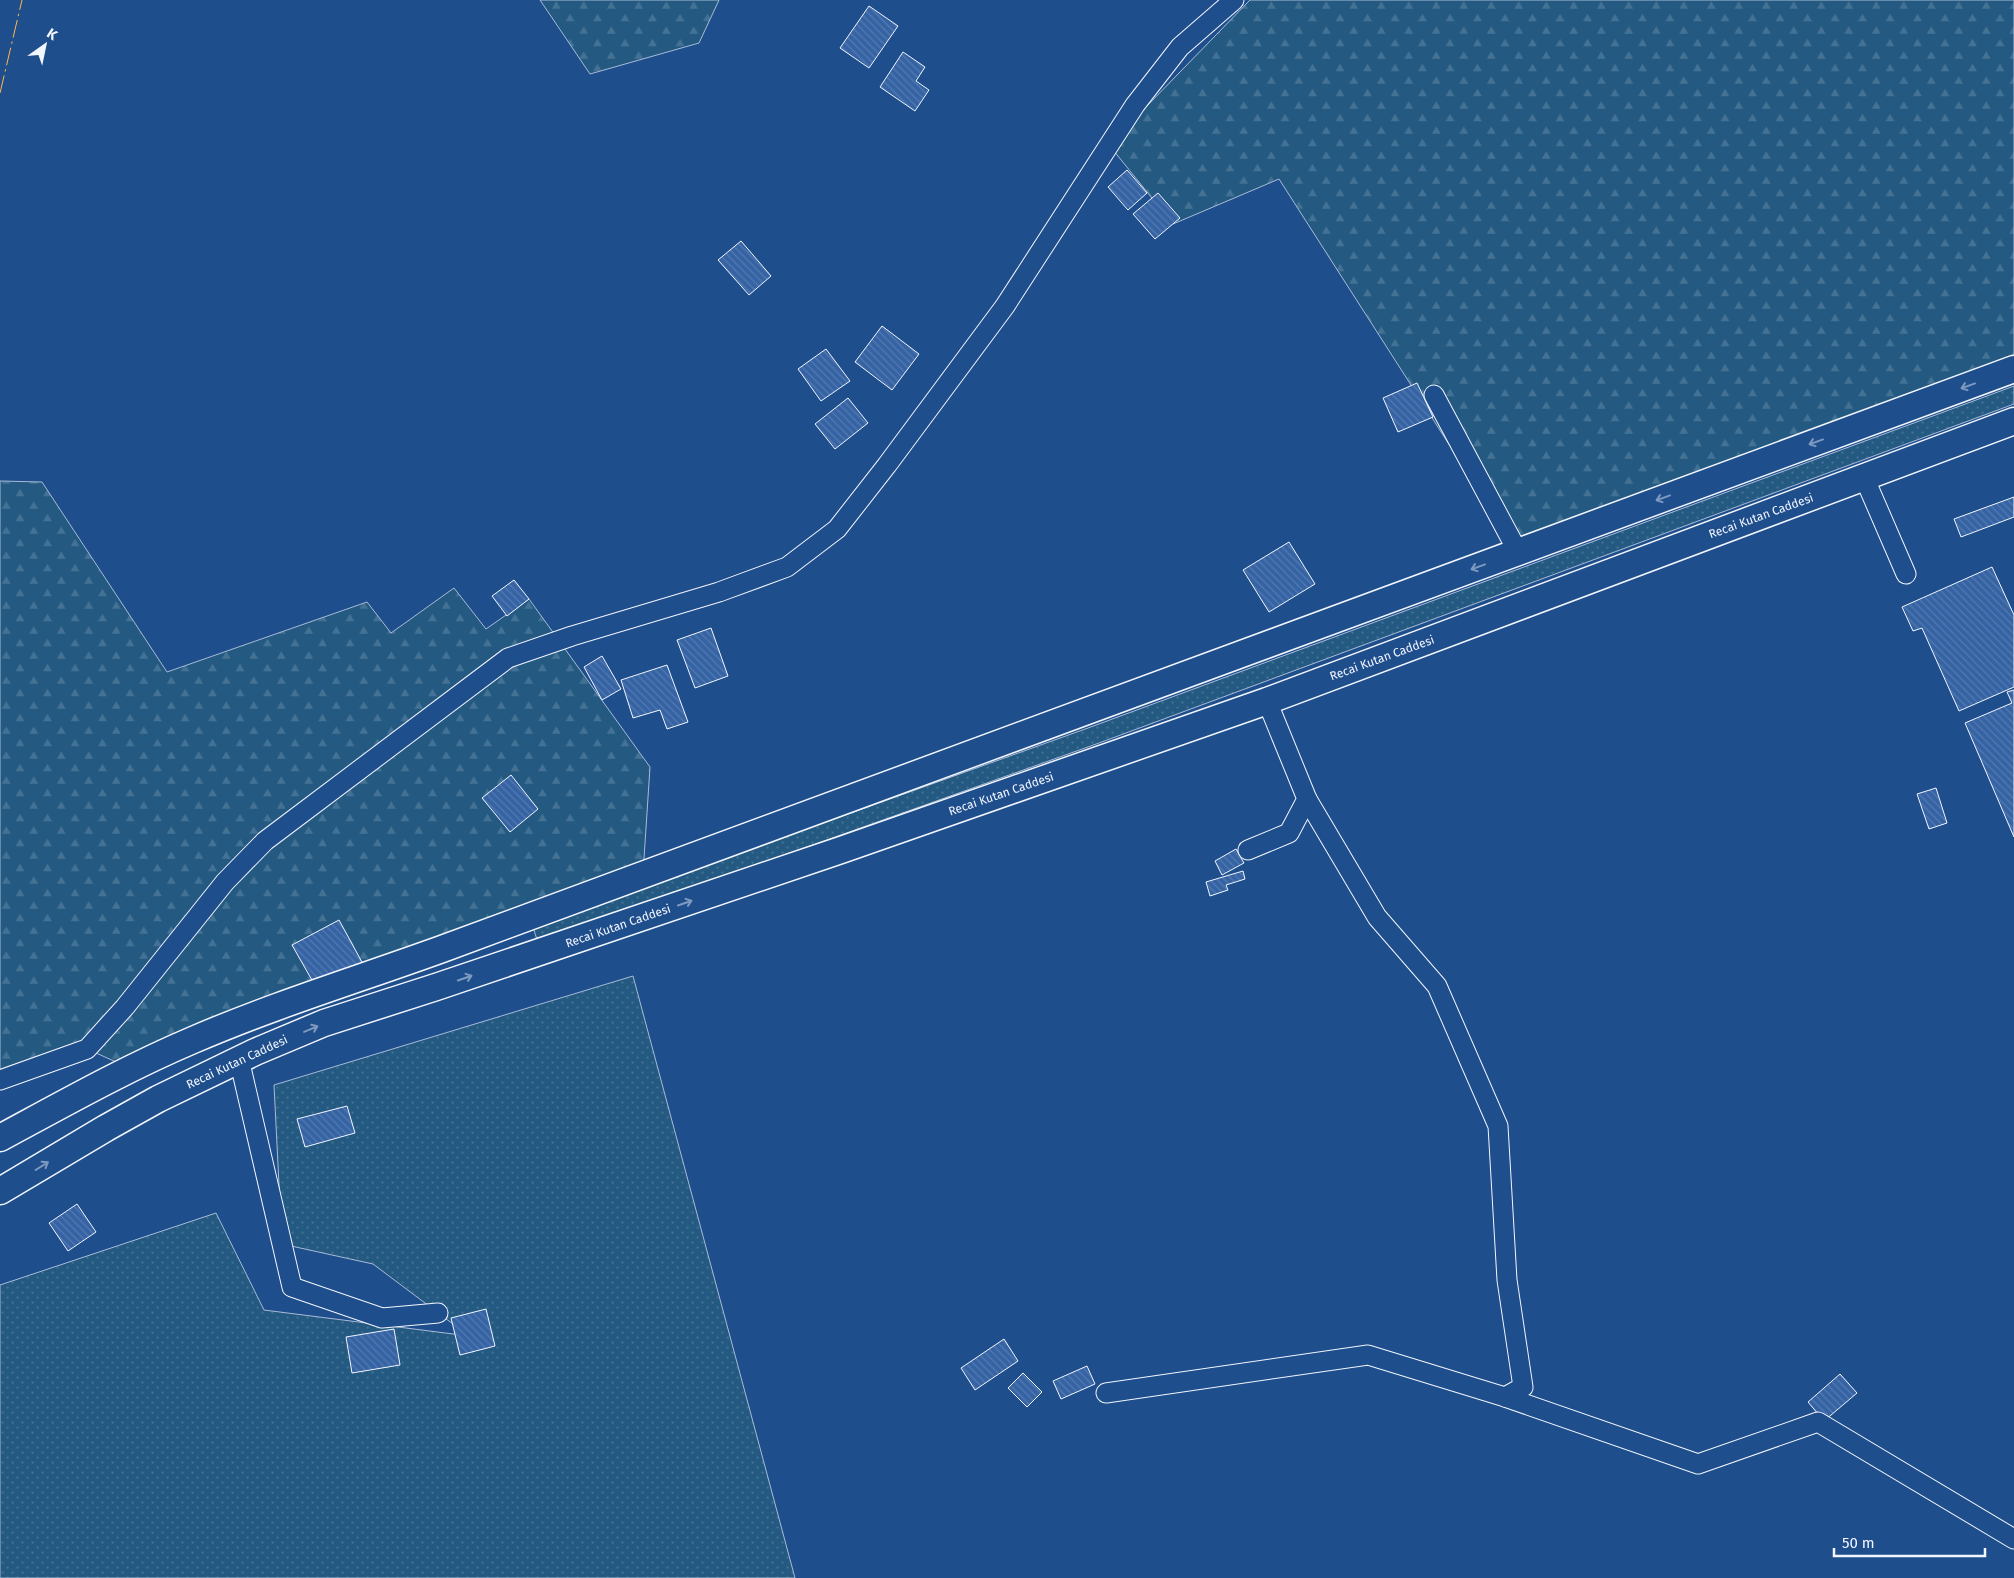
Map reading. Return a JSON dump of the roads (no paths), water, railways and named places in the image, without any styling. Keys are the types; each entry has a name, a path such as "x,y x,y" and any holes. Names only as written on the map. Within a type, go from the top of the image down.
{"main road":[{"path":"0,1138 132,1069 192,1040 226,1027 2014,369"},
{"name":"Recai Kutan Caddesi","path":"0,1191 115,1123 202,1077 324,1023 446,984 832,853 1267,701 2014,421"}],"street":[{"path":"0,1080 87,1050 136,993 225,882 265,841 508,658 572,636 718,592 787,567 837,529 1005,306 1134,105 1180,47 1234,0"},
{"path":"1434,395 1518,552"},
{"path":"1864,478 1906,574"},
{"path":"1267,701 1307,799 1377,917 1437,986 1498,1126 1507,1280 1523,1387 1505,1397"},
{"path":"1248,850 1289,833 1307,799"},
{"path":"239,1059 292,1287 382,1318 438,1313"},
{"path":"1106,1393 1368,1355 1505,1397 1698,1464 1818,1422 2014,1539"}]}
